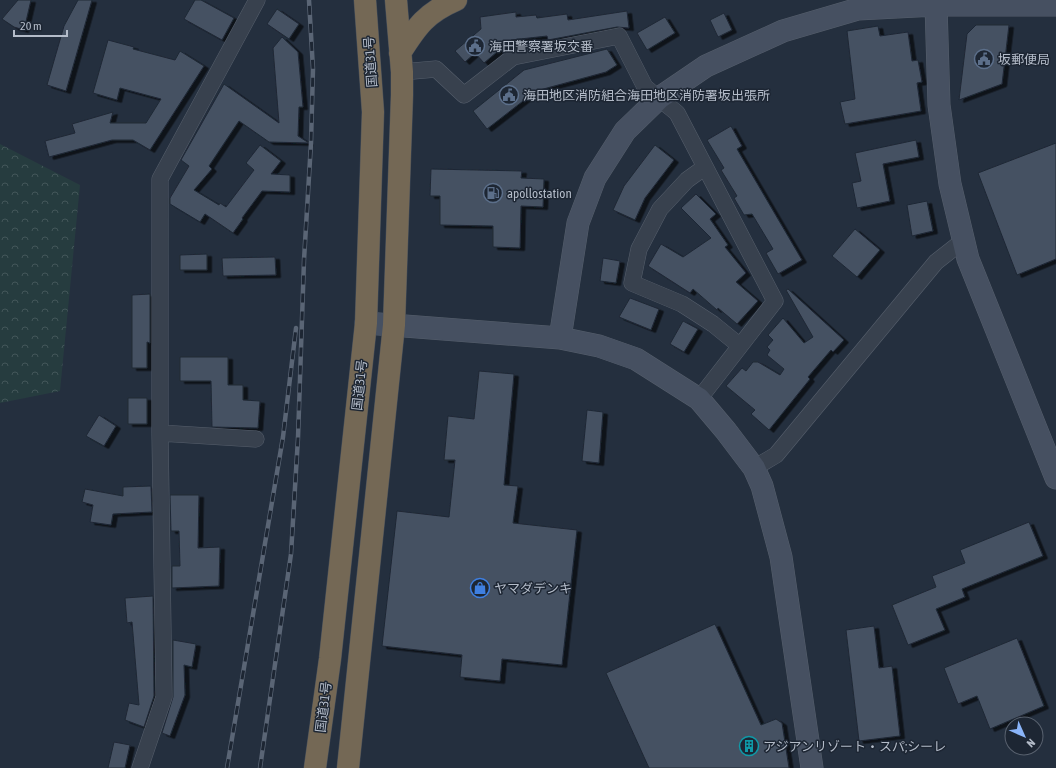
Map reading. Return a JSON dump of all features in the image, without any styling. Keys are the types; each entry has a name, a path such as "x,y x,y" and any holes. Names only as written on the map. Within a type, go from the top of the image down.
{"highway":[{"name":"国道31号","path":"315,768 330,659 366,323 373,112 365,0"},
{"path":"348,768 394,324 401,63 396,0"},
{"path":"401,63 414,30 437,8 456,0"}],"street":[{"path":"140,768 164,697 160,433 160,179 257,0"},
{"path":"560,338 578,224 595,178 625,131 659,98 706,66 783,31 858,9 936,3 1056,5"},
{"path":"936,3 939,105 950,184 968,259 994,327 1056,478"},
{"path":"401,63 436,69 464,95 512,57 619,36 645,87 677,112 775,301 699,399"},
{"path":"705,167 687,180 660,209 639,249 632,283 682,304 713,324 740,346"},
{"path":"754,468 776,455 936,262 964,240"},
{"path":"366,323 560,338 599,346 636,359 699,399 754,468 762,486 781,557 812,768"},
{"path":"160,433 256,439"}],"green space":[{"path":"0,144 80,185 60,391 0,403"}],"building":[{"path":"18,0 31,0 24,30 14,27 2,19"},
{"path":"78,0 92,0 66,91 47,85 64,26"},
{"path":"195,0 201,0 234,18 222,40 184,19"},
{"path":"277,9 299,24 289,39 267,24"},
{"path":"627,11 629,28 617,27 548,40 547,36 511,40 511,45 504,46 484,63 475,53 465,62 455,51 481,29 480,17 516,12 516,17 536,15 537,18 567,14 568,20"},
{"path":"724,13 732,30 718,37 710,20"},
{"path":"665,17 675,33 647,50 637,33"},
{"path":"976,25 1009,25 1002,84 959,100 967,34"},
{"path":"878,26 880,36 908,32 912,61 918,60 922,82 917,83 921,111 845,124 840,102 855,99 847,31"},
{"path":"282,37 298,52 303,107 299,107 298,136 309,143 269,142 239,121 209,166 212,169 194,190 219,205 220,203 226,207 254,170 246,163 260,145 281,161 271,174 290,175 290,192 262,191 233,233 205,214 200,222 170,204 170,198 189,166 181,160 224,84 279,123 273,48"},
{"path":"108,40 134,47 133,49 175,60 180,51 204,66 150,150 133,140 112,140 49,157 45,141 75,133 72,124 113,112 110,123 146,123 161,99 120,88 117,100 93,93"},
{"path":"607,49 617,65 606,72 536,91 487,129 473,111 524,70"},
{"path":"731,126 742,146 737,149 802,260 778,274 766,253 773,249 752,214 744,215 734,198 737,196 721,170 724,168 707,140"},
{"path":"916,140 919,157 883,164 890,201 857,208 852,183 861,181 855,153"},
{"path":"1056,143 1056,259 1017,275 978,173"},
{"path":"655,145 674,160 645,198 635,220 613,210 624,186"},
{"path":"431,169 522,171 521,178 544,179 543,207 521,206 520,248 493,247 493,226 440,225 440,196 430,196"},
{"path":"696,194 716,214 710,219 728,245 725,247 746,273 736,282 758,301 737,324 718,308 717,310 693,289 690,293 648,266 661,244 683,257 711,238 681,208"},
{"path":"927,201 933,231 912,236 907,205"},
{"path":"855,229 880,250 857,277 832,256"},
{"path":"207,254 207,270 180,270 180,255"},
{"path":"275,257 276,275 223,276 222,258"},
{"path":"603,258 620,261 616,283 600,281"},
{"path":"788,289 844,340 833,352 831,350 808,377 810,379 769,430 751,414 755,410 726,386 742,368 746,371 753,362 758,362 780,375 784,369 767,355 770,350 767,347 773,340 768,335 783,318 804,343 813,337 786,290"},
{"path":"150,294 150,343 147,342 147,368 132,368 132,295"},
{"path":"630,298 659,309 651,330 619,317"},
{"path":"683,321 698,329 684,352 670,344"},
{"path":"180,357 228,357 228,385 243,385 243,400 260,401 258,428 212,427 211,381 180,381"},
{"name":"ヤマダデンキ","path":"479,371 514,374 504,485 518,486 513,523 577,530 562,665 502,659 500,681 460,677 462,655 382,646 397,511 449,517 455,460 444,460 448,416 474,419"},
{"path":"128,398 147,398 147,424 128,424"},
{"path":"587,410 603,412 599,463 582,461"},
{"path":"99,415 116,426 104,446 86,436"},
{"path":"151,486 152,512 113,514 111,525 90,522 93,505 82,502 85,489 123,496 123,487"},
{"path":"170,495 199,495 198,548 220,547 219,586 172,588 172,566 180,566 179,531 171,531"},
{"path":"1029,522 1043,556 962,589 965,597 936,609 945,630 908,645 892,605 936,587 932,576 965,563 960,550"},
{"path":"153,596 154,696 144,727 125,720 129,703 139,705 132,622 127,623 125,598"},
{"path":"715,624 761,725 776,719 782,723 789,768 649,768 606,673"},
{"path":"874,626 879,668 892,666 900,736 859,741 846,630"},
{"path":"1017,638 1044,706 1021,716 1004,716 1004,723 990,729 977,696 958,704 944,668"},
{"path":"173,640 196,644 192,667 184,665 185,695 170,736 162,733 173,697"},
{"path":"114,742 130,745 125,768 108,768"}],"railway":[{"path":"260,768 291,554 298,438 304,260 311,143 313,69 309,0"},
{"path":"227,768 283,437 296,328"}],"place":[{"name":"海田警察署坂交番","path":"475,46"},
{"name":"坂郵便局","path":"984,59"},
{"name":"海田地区消防組合海田地区消防署坂出張所","path":"509,95"},
{"name":"apollostation","path":"493,193"},
{"name":"ヤマダデンキ","path":"480,588"},
{"name":"アジアンリゾート・スパ;シーレ","path":"749,746"}]}
